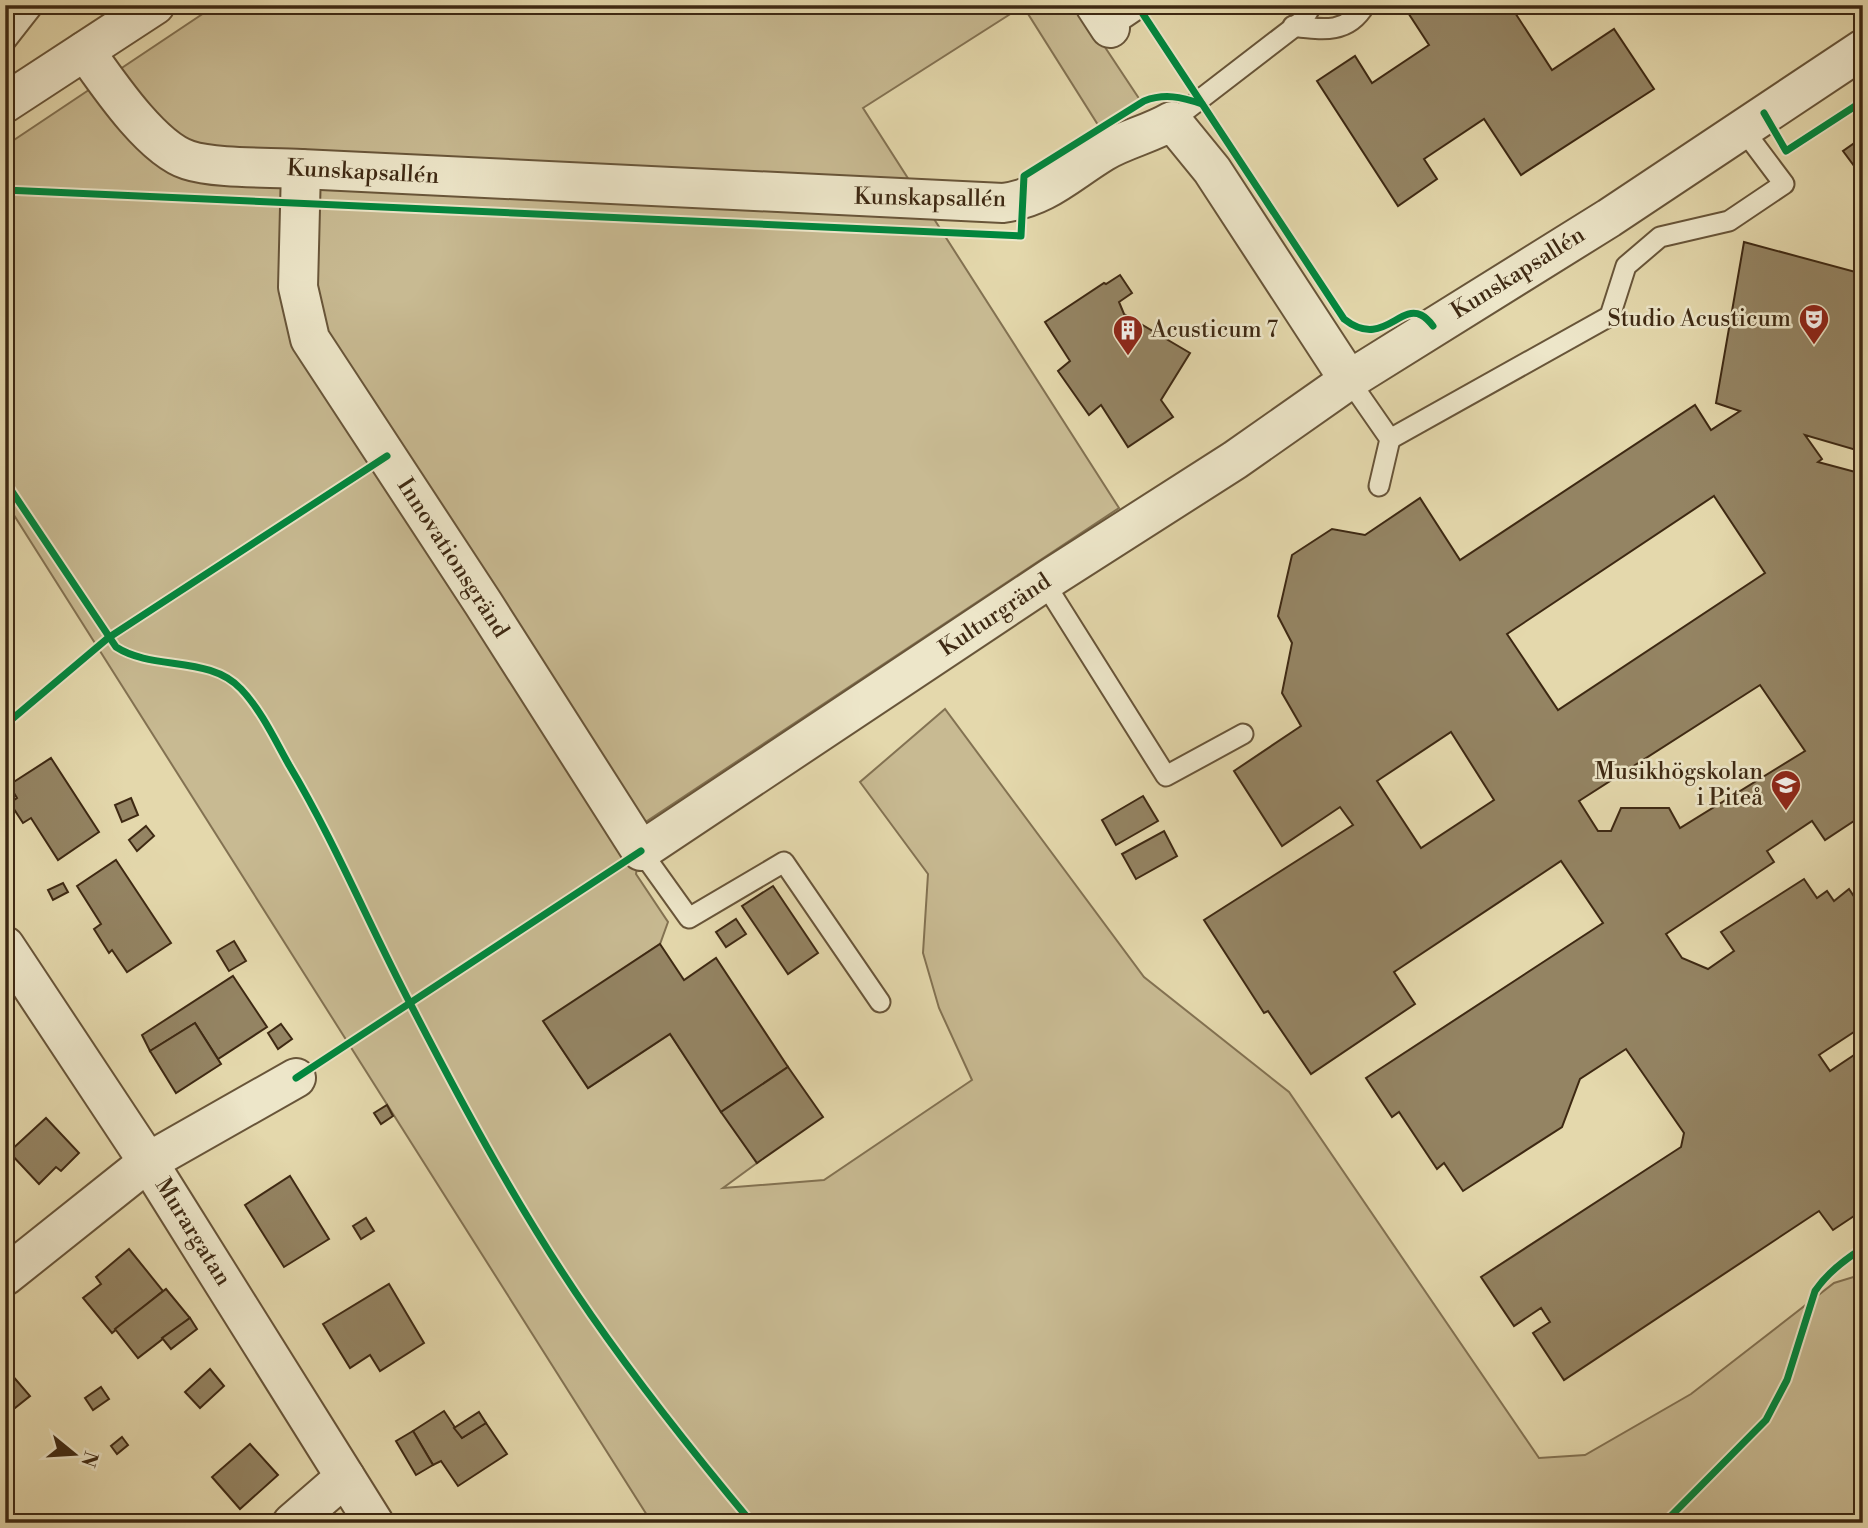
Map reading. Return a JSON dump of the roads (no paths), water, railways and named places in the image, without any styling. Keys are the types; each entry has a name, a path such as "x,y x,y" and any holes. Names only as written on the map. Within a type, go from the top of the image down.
{"street":[{"path":"5,103 155,5"},
{"name":"Kunskapsallén","path":"1349,380 1609,218 1863,49"},
{"name":"Kunskapsallén","path":"85,51 134,115 174,154 208,163 300,169 1003,202 1022,200 1045,191 1103,152 1172,121"},
{"path":"1172,121 1212,170 1349,380"},
{"name":"Innovationsgränd","path":"300,169 298,287 310,339 641,851"},
{"name":"Kulturgränd","path":"641,851 1044,582 1235,460 1349,380"},
{"name":"Murargatan","path":"5,946 148,1162 374,1523"},
{"path":"5,1276 148,1162 296,1078"},
{"path":"292,1523 345,1477"}],"lane":[{"path":"5,42 34,5"},
{"path":"1103,17 1144,5"},
{"path":"1172,121 1302,21 1312,5"},
{"path":"1293,26 1329,30 1358,18 1365,5"},
{"path":"1379,486 1391,439 1610,316 1626,266 1660,237 1729,221 1784,184 1742,128"},
{"path":"1349,380 1391,439"},
{"path":"1044,582 1166,776 1243,734"},
{"path":"641,851 689,918 785,862 880,1002"}],"place":[{"name":"Studio Acusticum","path":"1814,346"},
{"name":"Acusticum 7","path":"1128,357"},
{"name":"Musikhögskolan i Piteå","path":"1786,812"}]}
